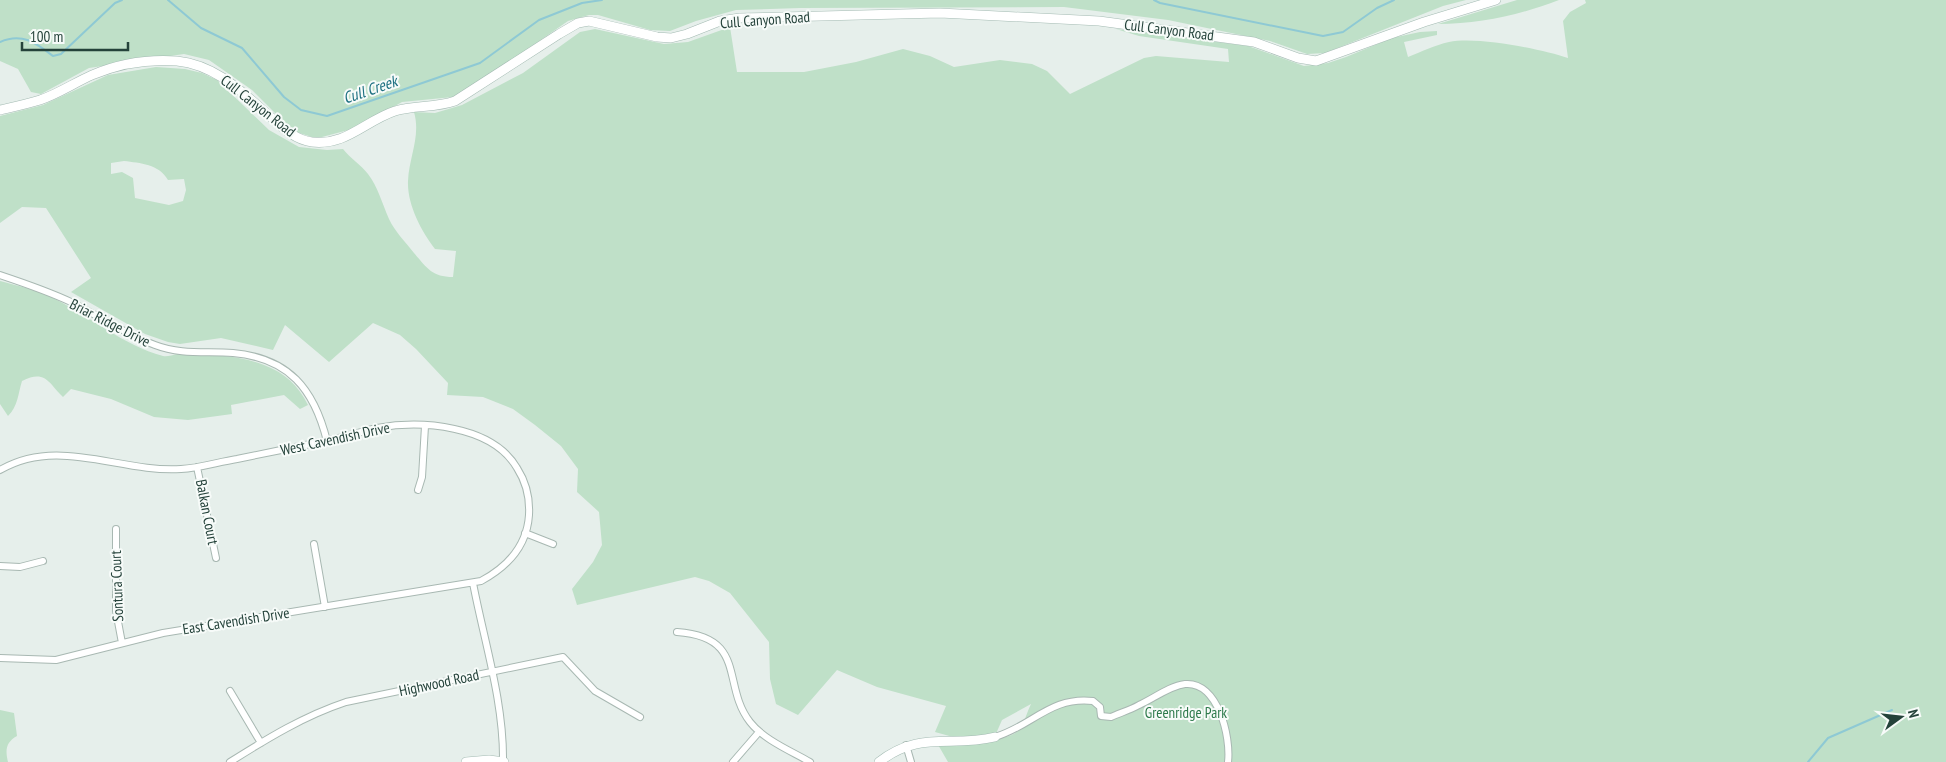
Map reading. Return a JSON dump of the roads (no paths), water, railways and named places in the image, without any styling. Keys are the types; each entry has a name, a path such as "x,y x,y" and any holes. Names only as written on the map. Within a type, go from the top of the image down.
{"street":[{"name":"Cull Canyon Road","path":"0,110 41,100 93,74 119,66 150,61 180,62 201,66 219,75 294,136 309,142 325,142 348,136 395,111 441,106 460,99 559,34 578,24 589,21 657,38 671,38 720,21 740,18 940,13 1099,21 1254,42 1298,58 1316,61 1424,22 1496,0"},
{"name":"Briar Ridge Drive","path":"0,276 30,284 70,302 130,335 156,346 182,353 233,353 260,357 276,364 298,379 309,395 322,418 327,441"},
{"name":"West Cavendish Drive","path":"0,470 28,459 62,454 146,468 169,470 198,467 327,441 378,428 425,426 475,434 504,451 519,471 528,492 529,514 525,532 517,551 501,570 481,581 473,583"},
{"path":"418,490 422,477 425,426"},
{"name":"Balkan Court","path":"198,467 216,558"},
{"name":"Sontura Court","path":"116,529 116,611 122,643"},
{"path":"525,532 553,544"},
{"path":"314,544 325,607"},
{"path":"0,566 20,567 43,561"},
{"path":"466,762 489,760 504,762 504,740 473,583"},
{"name":"East Cavendish Drive","path":"0,658 56,660 164,633 473,583"},
{"path":"677,632 694,633 715,644 731,667 743,712 759,732 810,762"},
{"name":"Highwood Road","path":"230,762 304,718 346,702 564,657 595,691 640,717"},
{"path":"879,762 906,745 925,741 964,742 1006,734 1055,706 1070,701 1093,701 1100,708 1101,716 1111,717 1184,684 1199,686 1213,699 1223,716 1228,762"},
{"path":"230,691 261,743"},
{"path":"733,762 759,732"},
{"path":"906,745 910,762"}],"waterway":[{"name":"Cull Creek","path":"0,42 15,38 28,40 53,56 61,54 115,3 122,0"},
{"name":"Cull Creek","path":"168,0 201,28 242,48 284,97 301,110 327,116 480,63 539,20 582,3 602,0"},
{"name":"Cull Creek","path":"1154,0 1160,3 1323,36 1343,32 1377,8 1394,0"},
{"path":"1808,762 1828,738 1892,710"}],"park label":[{"name":"Greenridge Park","path":"1186,713"}]}
